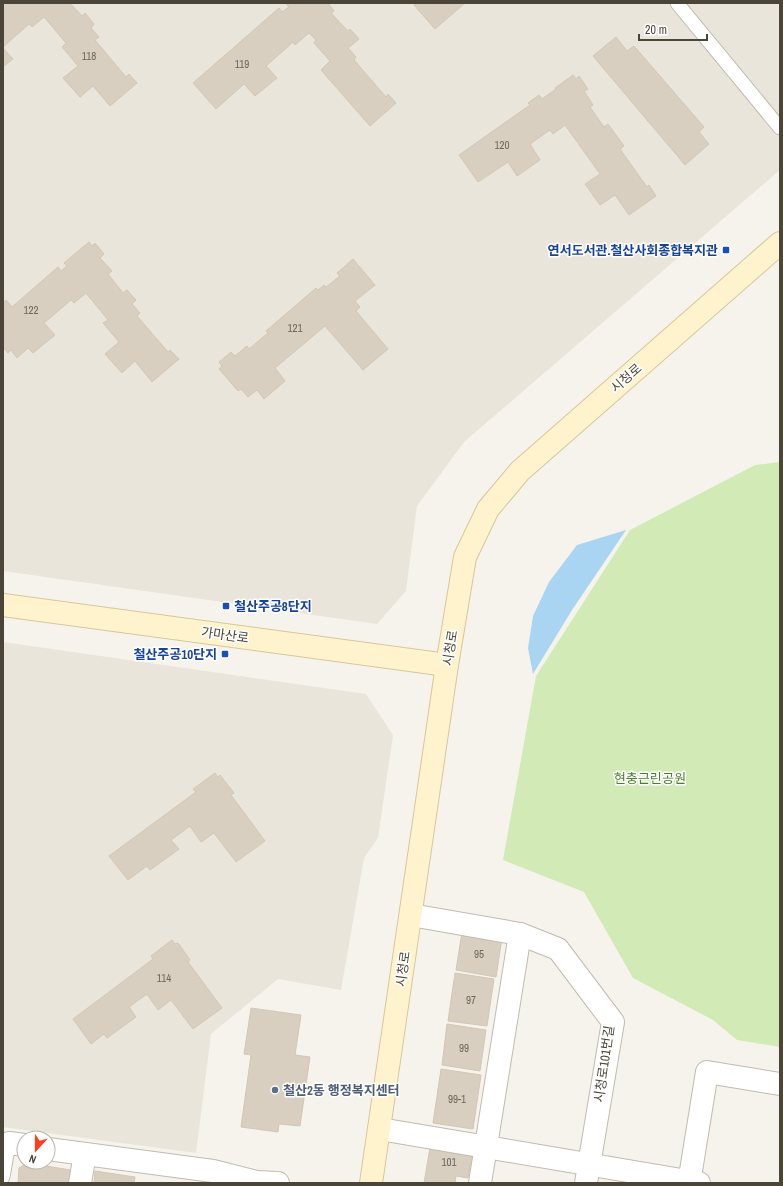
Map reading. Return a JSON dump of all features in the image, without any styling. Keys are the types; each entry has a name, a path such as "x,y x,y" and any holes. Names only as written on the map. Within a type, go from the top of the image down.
{"main road":[{"name":"시청로","path":"371,1183 447,665 466,557 488,509 520,471 780,243"},
{"name":"가마산로","path":"3,605 447,665"}],"street":[{"name":"시청로101번길","path":"411,915 520,934 558,949 613,1022 588,1174"},
{"path":"480,1183 520,934"},
{"path":"380,1129 486,1147 588,1174 693,1182 707,1072 780,1084"},
{"path":"56,1150 213,1171 264,1182"},
{"path":"80,1183 84,1154"}],"lane":[{"path":"677,3 780,128"},
{"path":"3,1176 16,1144"}],"shaded area":[{"path":"3,3 780,3 780,170 464,442 417,506 406,591 377,624 3,571"},
{"path":"3,642 366,694 393,735 378,838 364,858 341,990 278,979 211,1034 196,1153 56,1134 56,1130 25,1130 3,1127"}],"green space":[{"name":"현충근린공원","path":"780,462 780,1047 737,1040 713,1020 633,978 584,892 503,860 536,676 630,530 755,465"}],"water":[{"path":"626,530 572,610 533,674 528,648 533,616 549,582 577,545"}],"building":[{"path":"3,3 70,3 82,16 85,13 94,24 91,28 99,37 95,40 126,77 129,74 137,83 110,106 93,86 80,97 63,78 78,66 62,47 66,43 44,17 32,27 29,24 3,47"},
{"path":"285,3 328,3 334,11 331,13 348,31 350,29 359,39 348,48 356,57 354,60 386,97 388,94 396,103 370,126 321,70 330,61 314,43 316,40 309,33 295,45 293,42 266,66 277,78 255,96 244,84 216,109 193,83 279,8 282,12 289,7"},
{"path":"417,3 465,3 435,29 414,5"},
{"path":"616,37 627,51 634,46 704,127 699,132 709,144 685,165 593,56"},
{"path":"3,48 13,59 3,67"},
{"path":"573,75 576,79 579,76 588,89 584,91 593,105 590,107 604,127 608,124 624,146 620,149 647,187 649,185 656,196 629,215 615,195 600,205 585,184 600,174 565,125 553,134 550,130 530,144 540,160 517,176 508,162 478,182 459,155 530,105 528,103 539,95 542,99"},
{"path":"89,242 92,246 95,243 104,254 100,258 112,271 108,274 123,293 127,290 136,300 132,304 140,313 137,316 168,352 170,350 179,359 152,382 135,361 122,373 105,354 119,342 103,323 108,320 86,293 74,303 71,300 44,323 55,335 33,353 28,348 17,358 11,350 8,353 3,347 3,303 6,300 12,307 58,267 61,271 67,266 64,263"},
{"path":"353,259 375,285 355,301 360,307 356,311 388,349 363,370 325,326 275,368 285,381 264,399 257,390 248,397 241,389 238,391 219,369 222,366 219,362 231,352 235,356 247,346 249,349 268,333 266,331 316,288 318,290 324,285 326,287 340,276 337,273"},
{"path":"215,773 218,777 220,775 234,793 231,795 265,841 236,862 214,833 201,842 190,826 171,840 179,849 150,870 147,866 128,880 109,856 196,792 193,789"},
{"path":"462,932 502,938 496,977 456,970"},
{"path":"172,940 175,944 178,943 190,960 188,962 222,1008 193,1029 171,1000 158,1010 147,994 129,1007 136,1017 107,1038 104,1034 91,1044 73,1019 153,959 151,956"},
{"path":"455,973 494,979 487,1026 448,1021"},
{"name":"철산2동 행정복지센터","path":"251,1008 301,1015 295,1055 310,1057 300,1126 279,1124 278,1132 241,1127 251,1055 244,1054"},
{"path":"447,1024 486,1030 480,1071 442,1065"},
{"path":"441,1069 481,1075 473,1129 433,1123"},
{"path":"431,1142 473,1149 468,1178 456,1176 455,1183 424,1183"},
{"path":"56,1168 71,1170 70,1183 18,1183 19,1170 56,1170"},
{"path":"95,1171 135,1177 134,1183 94,1183"}],"place":[{"name":"연서도서관.철산사회종합복지관","path":"726,250"},
{"name":"철산주공8단지","path":"226,606"},
{"name":"철산주공10단지","path":"225,654"},
{"name":"철산2동 행정복지센터","path":"275,1090"}]}
